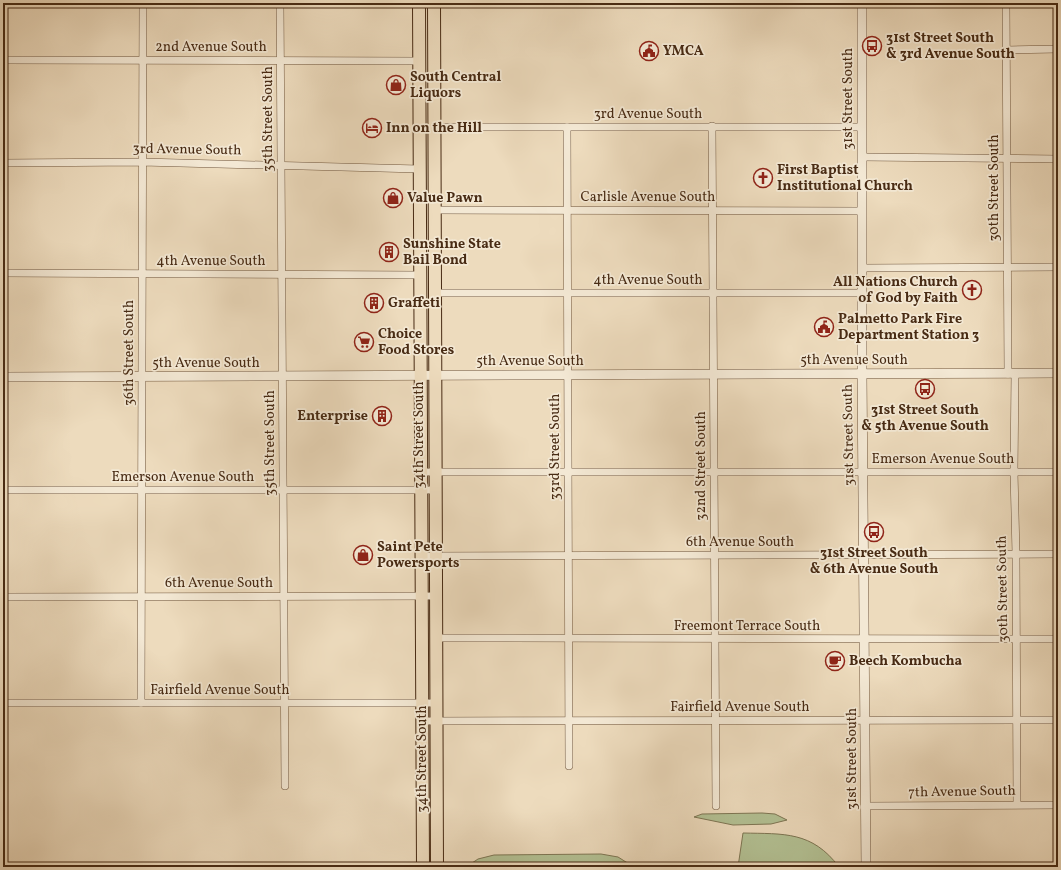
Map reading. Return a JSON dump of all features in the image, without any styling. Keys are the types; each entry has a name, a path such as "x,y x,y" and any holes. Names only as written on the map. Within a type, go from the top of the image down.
{"highway":[{"name":"34th Street South","path":"419,3 423,867"},
{"path":"428,3 428,33 434,38"},
{"name":"34th Street South","path":"434,3 434,472 437,703 437,867"},
{"path":"419,66 428,74 428,118 434,127"},
{"path":"419,169 429,180 429,218 435,227"}],"street":[{"name":"36th Street South","path":"141,703 143,3"},
{"name":"35th Street South","path":"280,3 285,786"},
{"name":"31st Street South","path":"862,3 862,374 866,867"},
{"name":"30th Street South","path":"1006,3 1008,267 1016,554 1017,804"},
{"path":"1006,50 1058,49"},
{"name":"2nd Avenue South","path":"3,60 281,61 419,66"},
{"path":"3,108 3,220"},
{"name":"32nd Street South","path":"712,126 716,806"},
{"name":"3rd Avenue South","path":"434,127 862,127"},
{"name":"33rd Street South","path":"567,127 569,766"},
{"path":"862,157 1058,159"},
{"name":"3rd Avenue South","path":"4,163 142,162 419,169"},
{"name":"Carlisle Avenue South","path":"435,210 862,211"},
{"path":"862,268 1058,267"},
{"name":"4th Avenue South","path":"3,273 420,275"},
{"name":"4th Avenue South","path":"434,293 862,293"},
{"name":"5th Avenue South","path":"3,377 1058,374"},
{"name":"Emerson Avenue South","path":"421,472 1058,472"},
{"name":"Emerson Avenue South","path":"3,490 435,490"},
{"name":"6th Avenue South","path":"421,556 1058,554"},
{"name":"6th Avenue South","path":"3,597 435,596"},
{"name":"Freemont Terrace South","path":"435,638 1058,639"},
{"name":"Fairfield Avenue South","path":"3,703 437,703"},
{"name":"Fairfield Avenue South","path":"423,721 1058,720"},
{"name":"7th Avenue South","path":"866,806 1017,804 1058,805"}],"green space":[{"path":"702,814 775,814 787,820 771,824 733,825 694,817"},
{"path":"743,833 784,835 808,841 829,855 839,867 738,867"},
{"path":"601,854 618,857 634,867 619,867 607,864 492,864 482,867 466,867 478,859 494,855"}],"place":[{"name":"31st Street South & 3rd Avenue South","path":"872,46"},
{"name":"YMCA","path":"649,51"},
{"name":"South Central Liquors","path":"396,85"},
{"name":"Inn on the Hill","path":"372,128"},
{"name":"First Baptist Institutional Church","path":"763,178"},
{"name":"Value Pawn","path":"393,198"},
{"name":"Sunshine State Bail Bond","path":"389,252"},
{"name":"All Nations Church of God by Faith","path":"972,290"},
{"name":"Graffeti","path":"374,303"},
{"name":"Palmetto Park Fire Department Station 3","path":"824,327"},
{"name":"Choice Food Stores","path":"364,342"},
{"name":"31st Street South & 5th Avenue South","path":"925,389"},
{"name":"Enterprise","path":"382,416"},
{"name":"31st Street South & 6th Avenue South","path":"874,532"},
{"name":"Saint Pete Powersports","path":"363,555"},
{"name":"Beech Kombucha","path":"835,661"}]}
